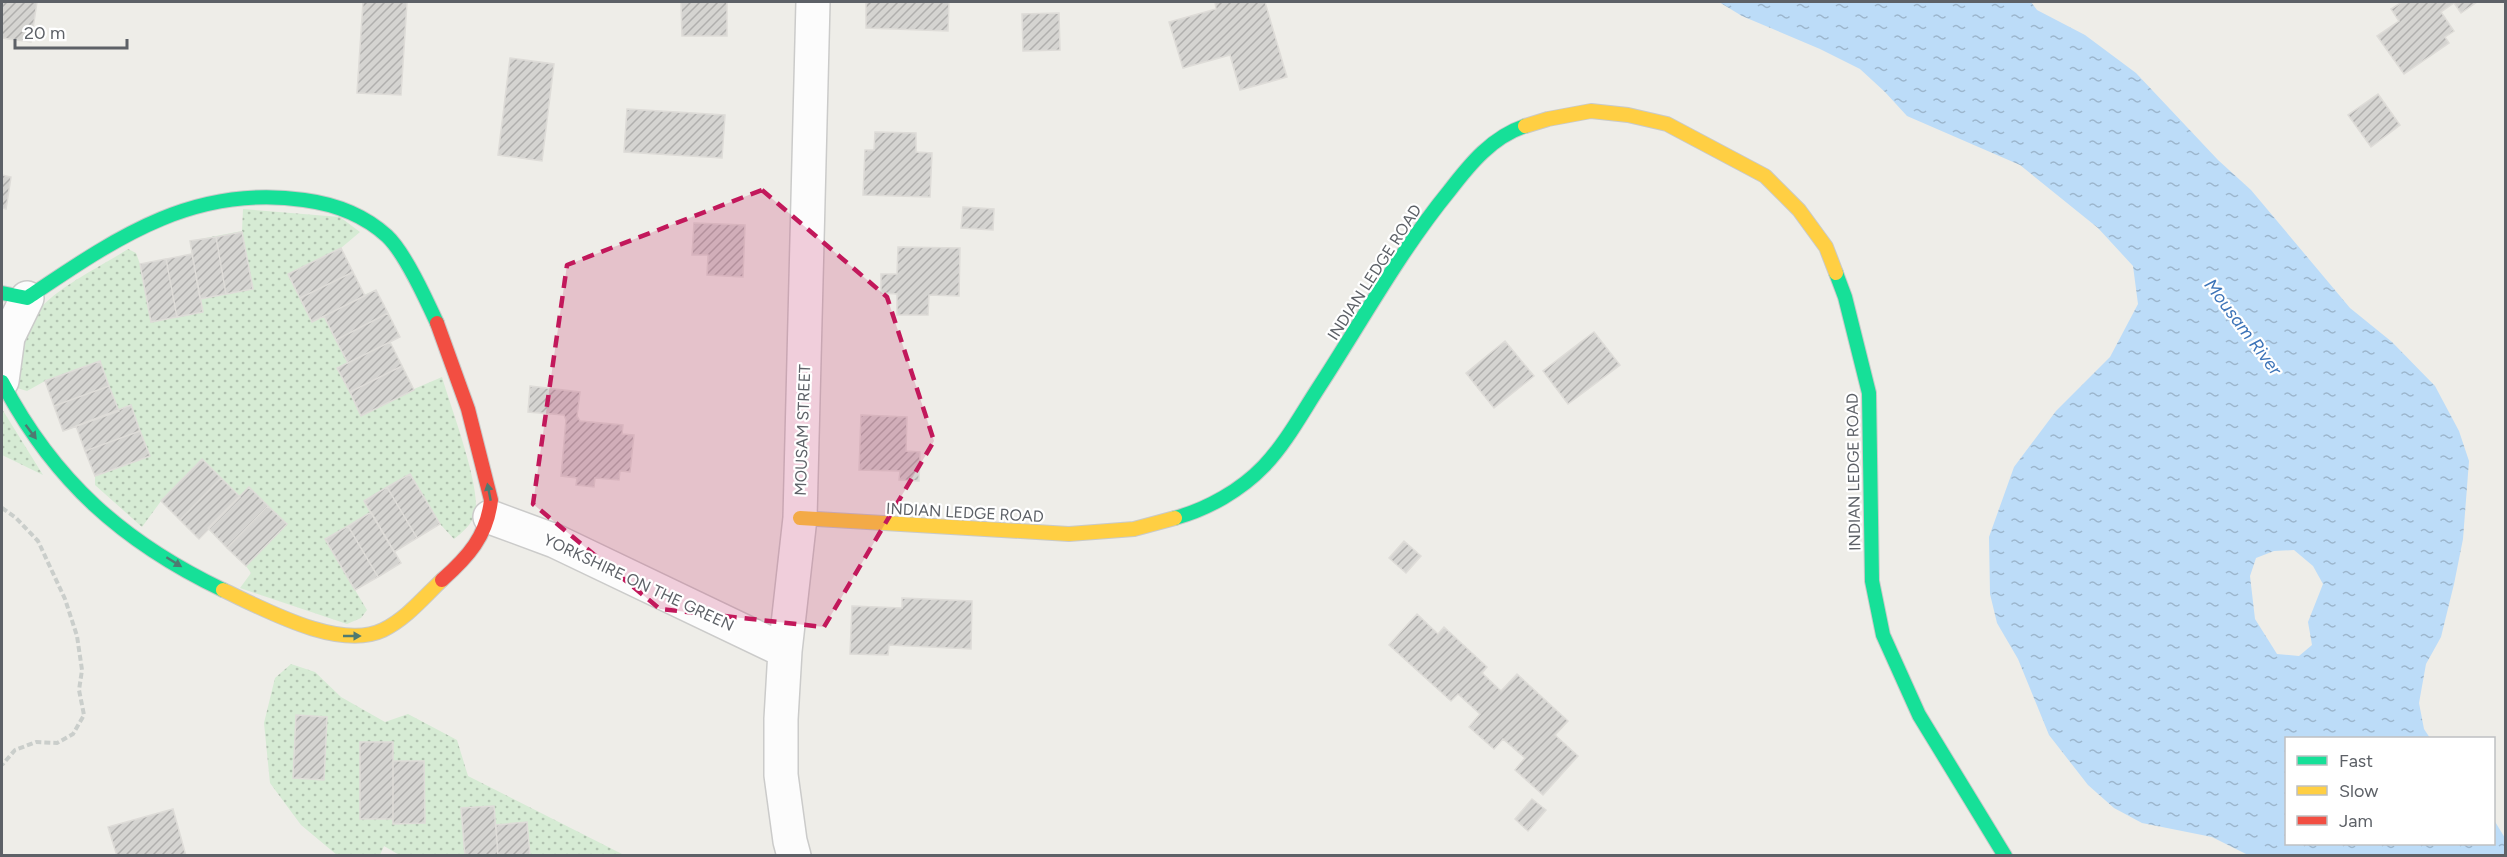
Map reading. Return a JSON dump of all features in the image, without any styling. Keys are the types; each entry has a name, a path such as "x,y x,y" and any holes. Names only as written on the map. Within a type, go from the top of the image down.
{"street":[{"name":"MOUSAM STREET","path":"795,855 790,841 781,774 785,651 800,518 813,2"},
{"name":"INDIAN LEDGE ROAD","path":"800,518 1069,534 1134,529 1182,516 1223,498 1233,493 1265,465 1332,369 1418,229 1475,158 1510,130 1548,118 1591,111 1628,115 1667,124 1764,176 1799,210 1826,247 1845,297 1869,393 1872,581 1883,635 1919,715 2006,855"},
{"path":"248,197 301,199 326,203 360,217 388,237 416,280 459,377 491,500 490,518 480,541 464,560 393,625 365,636 331,636 240,597 179,565 113,522 59,470 22,420 2,382 14,296 147,225 203,203 248,197"},
{"name":"YORKSHIRE ON THE GREEN","path":"490,518 555,541 785,651"}],"path":[{"path":"2,508 16,518 38,541 61,590 77,636 82,670 78,690 84,715 73,734 57,743 36,742 15,750 2,765"}],"highlighted area":[{"path":"762,190 887,297 934,441 824,627 660,609 533,504 567,265"}],"green space":[{"path":"243,209 340,217 360,232 341,248 364,295 376,290 400,337 390,342 414,389 442,377 470,467 476,502 474,518 469,525 454,539 440,524 394,551 401,563 355,590 367,610 361,618 347,624 240,588 251,573 246,566 208,529 199,539 161,501 142,527 95,485 95,476 76,427 63,431 45,381 27,391 17,388 16,355 23,332 46,302 78,279 128,249 136,253 140,264 192,255 190,241 242,231"},
{"path":"2,409 43,475 2,455"},
{"path":"291,664 315,672 341,697 385,722 408,714 457,740 468,776 624,855 401,856 384,846 380,855 337,855 301,825 270,783 264,723 275,678"}],"water":[{"name":"Mousam River","path":"1719,2 2031,2 2037,10 2085,35 2136,73 2218,160 2251,190 2350,308 2392,342 2435,386 2459,431 2469,461 2463,539 2454,584 2441,637 2426,664 2419,703 2424,729 2429,737 2285,737 2285,845 2495,845 2495,822 2505,838 2505,855 2248,855 2212,837 2142,823 2114,808 2088,785 2049,735 2018,659 1997,623 1990,594 1989,537 2014,467 2056,411 2110,357 2138,304 2133,266 2098,228 2020,165 1907,116 1860,69 1820,49 1742,16","holes":["2294,550 2313,566 2323,584 2308,622 2312,645 2299,656 2277,654 2255,619 2250,576 2256,558 2274,551"]}],"building":[{"path":"2,2 37,2 31,42 2,38"},
{"path":"363,2 407,2 401,95 357,93"},
{"path":"681,2 727,2 727,36 682,36"},
{"path":"866,2 949,2 948,31 866,28"},
{"path":"1215,2 1265,2 1287,77 1240,90 1230,55 1183,68 1169,22 1216,9"},
{"path":"2402,2 2477,2 2461,13 2454,3 2441,12 2454,31 2445,37 2449,43 2404,74 2377,36 2399,21 2391,9"},
{"path":"1059,13 1060,50 1023,51 1022,14"},
{"path":"510,58 554,64 542,161 498,155"},
{"path":"2378,94 2400,125 2371,147 2348,115"},
{"path":"627,109 725,115 722,158 624,152"},
{"path":"875,132 916,133 916,152 932,153 930,197 863,195 865,150 874,150"},
{"path":"2,175 11,177 6,209 2,208"},
{"path":"963,207 994,209 993,230 961,228"},
{"path":"694,223 745,225 743,277 707,275 708,255 692,255"},
{"path":"242,232 253,289 226,294 216,237"},
{"path":"216,237 226,294 200,299 190,241"},
{"path":"898,247 960,248 959,296 929,295 928,315 897,315 897,294 881,293 881,274 897,274"},
{"path":"341,248 353,272 300,298 288,274"},
{"path":"192,254 203,312 177,317 166,259"},
{"path":"166,259 177,317 151,322 140,264"},
{"path":"353,272 365,296 312,322 300,298"},
{"path":"376,290 388,313 336,340 324,316"},
{"path":"388,313 400,337 348,363 336,340"},
{"path":"1594,332 1620,365 1568,404 1543,371"},
{"path":"1505,341 1534,376 1494,408 1466,373"},
{"path":"390,342 402,366 350,392 337,368"},
{"path":"100,361 109,386 54,406 45,381"},
{"path":"402,366 414,390 361,416 350,392"},
{"path":"109,386 119,411 63,431 54,406"},
{"path":"530,386 580,392 577,416 580,421 623,425 622,434 634,435 630,472 620,471 619,480 595,478 594,487 576,485 577,478 561,476 566,420 564,415 528,412"},
{"path":"131,405 140,431 85,451 76,426"},
{"path":"861,415 907,417 906,451 920,452 919,481 899,480 900,471 859,470"},
{"path":"140,431 150,456 95,476 85,451"},
{"path":"202,459 221,478 180,520 161,501"},
{"path":"410,474 440,524 417,538 387,487"},
{"path":"221,478 240,497 199,539 180,520"},
{"path":"249,487 268,506 227,548 208,528"},
{"path":"387,487 417,538 394,552 364,501"},
{"path":"268,506 287,524 246,566 227,548"},
{"path":"371,512 401,563 378,577 348,526"},
{"path":"348,526 378,577 355,590 325,539"},
{"path":"1404,541 1421,556 1406,573 1389,558"},
{"path":"902,598 972,601 971,649 889,645 888,655 850,654 852,606 902,608"},
{"path":"1417,614 1438,634 1444,627 1487,667 1482,673 1501,691 1517,674 1568,721 1555,735 1578,756 1543,795 1515,770 1525,758 1503,739 1494,749 1469,727 1480,714 1458,694 1451,701 1389,645"},
{"path":"296,715 327,717 324,780 293,778"},
{"path":"360,742 393,742 393,819 360,819"},
{"path":"393,761 424,761 425,823 393,824"},
{"path":"1532,799 1546,810 1528,831 1515,819"},
{"path":"494,806 498,856 465,856 461,808"},
{"path":"173,809 186,856 117,856 108,827"},
{"path":"527,822 530,856 498,856 496,825"}],"traffic: fast":[{"path":"1175,518 1223,498 1264,466 1293,428 1414,237 1432,213 1483,152 1502,137 1525,126"},
{"path":"2,293 27,298 124,237 190,208 226,200 264,197 326,204 369,222 387,236 401,253 437,323"},
{"path":"1836,273 1845,297 1869,393 1872,581 1883,635 1919,715 2005,856"},
{"path":"2,382 44,450 94,505 154,551 223,590"}],"traffic: slow":[{"path":"1525,126 1591,111 1628,115 1667,124 1765,176 1799,210 1826,247 1836,273"},
{"path":"800,518 1069,534 1134,529 1175,518"},
{"path":"223,590 280,617 324,632 365,635 383,630 399,620 442,580"}],"traffic: jam":[{"path":"437,323 468,409 491,500 489,513 475,545 442,580"}]}
